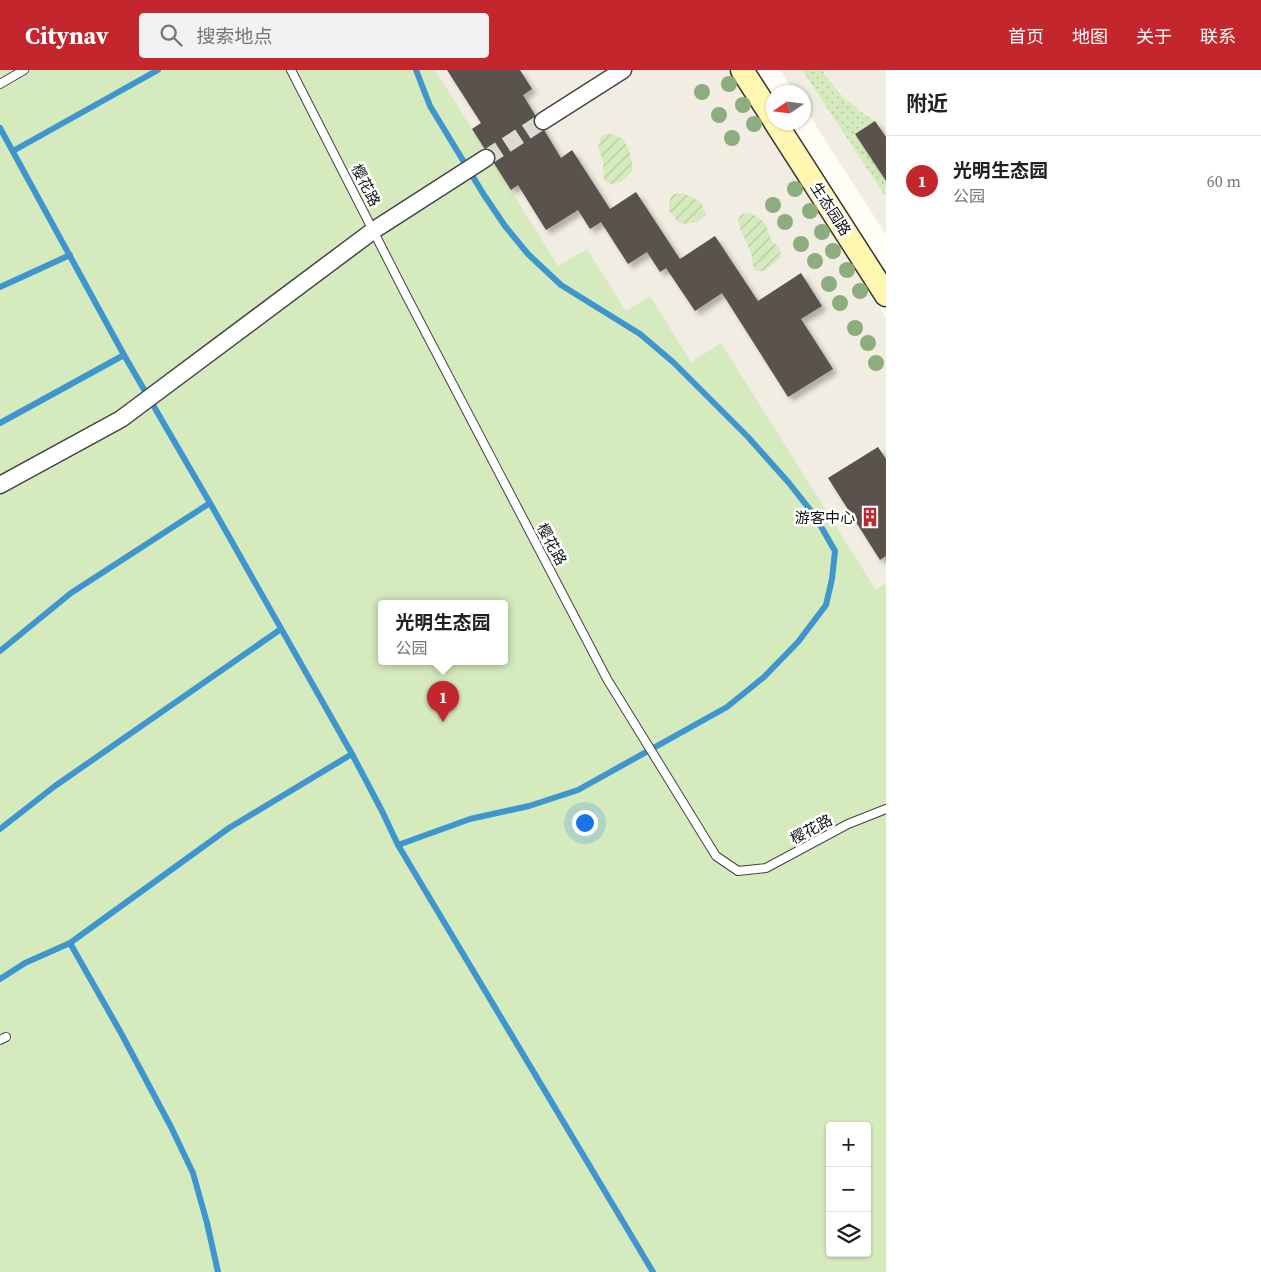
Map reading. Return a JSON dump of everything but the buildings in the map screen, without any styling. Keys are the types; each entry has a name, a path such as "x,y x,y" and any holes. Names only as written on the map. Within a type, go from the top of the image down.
{"street":[{"path":"543,121 623,70"},
{"name":"生态园路","path":"742,70 766,108"},
{"path":"759,70 769,85"},
{"name":"生态园路","path":"780,130 886,295"},
{"name":"生态园路","path":"798,130 886,267"},
{"path":"0,485 120,418 374,230 486,158"}],"lane":[{"path":"0,84 24,70"},
{"name":"樱花路","path":"291,70 607,679 716,856 738,871 766,868 848,824 886,809"}],"green space":[{"path":"0,70 730,70 886,318 886,1272 0,1272"},
{"path":"802,70 823,70 825,75 859,110 875,121 855,134 886,181 886,198"},
{"path":"611,134 626,143 631,155 632,172 621,182 611,185 604,180 599,143 603,135"},
{"path":"683,193 698,200 706,214 691,224 677,221 673,218 669,209 669,200 672,196"},
{"path":"748,213 756,216 766,224 772,241 779,247 781,256 775,263 763,271 754,271 750,251 741,232 739,219 741,214"}],"shaded area":[{"path":"435,70 447,70 481,123 472,129"},
{"path":"520,70 730,70 886,318 886,459 878,447 829,478 886,556 886,583 876,590 721,343 691,362 650,296 626,311 587,249 558,266 511,190 518,185 546,230 578,210 590,229 601,222 628,264 647,252 660,272 666,268 695,311 722,293 788,397 833,369 801,319 801,274 758,301 715,236 680,259 610,209 573,150 561,158 523,95 532,89","holes":["611,134 623,139 632,161 632,172 621,182 611,184 604,180 603,162 598,148 600,140 603,135","683,193 702,204 706,214 697,222 679,223 669,211 671,197 674,194","748,213 756,216 766,224 772,241 779,247 781,256 775,263 763,271 754,271 751,253 739,226 738,219 741,214"]},
{"path":"780,70 802,70 886,198 886,235 811,118 811,85 790,85"},
{"path":"823,70 886,70 886,137 875,121 842,96"}],"waterway":[{"path":"13,151 158,70"},
{"path":"398,845 470,819 529,806 578,790 727,707 764,677 798,642 826,605 832,579 835,551 815,516 789,483 748,437 673,362 640,334 561,285 528,254 505,226 484,195 430,106 416,70"},
{"path":"0,128 124,355 352,754 398,845 653,1272"},
{"path":"0,287 70,255"},
{"path":"0,423 124,355"},
{"path":"0,651 71,593 210,503"},
{"path":"0,829 55,786 281,629"},
{"path":"70,943 229,828 352,754"},
{"path":"0,979 25,963 70,943 121,1033 193,1173 218,1272"}],"tunnel":[{"path":"486,158 543,121"}],"place":[{"name":"游客中心","path":"870,517"},
{"name":"光明生态园","path":"443,722"}]}
